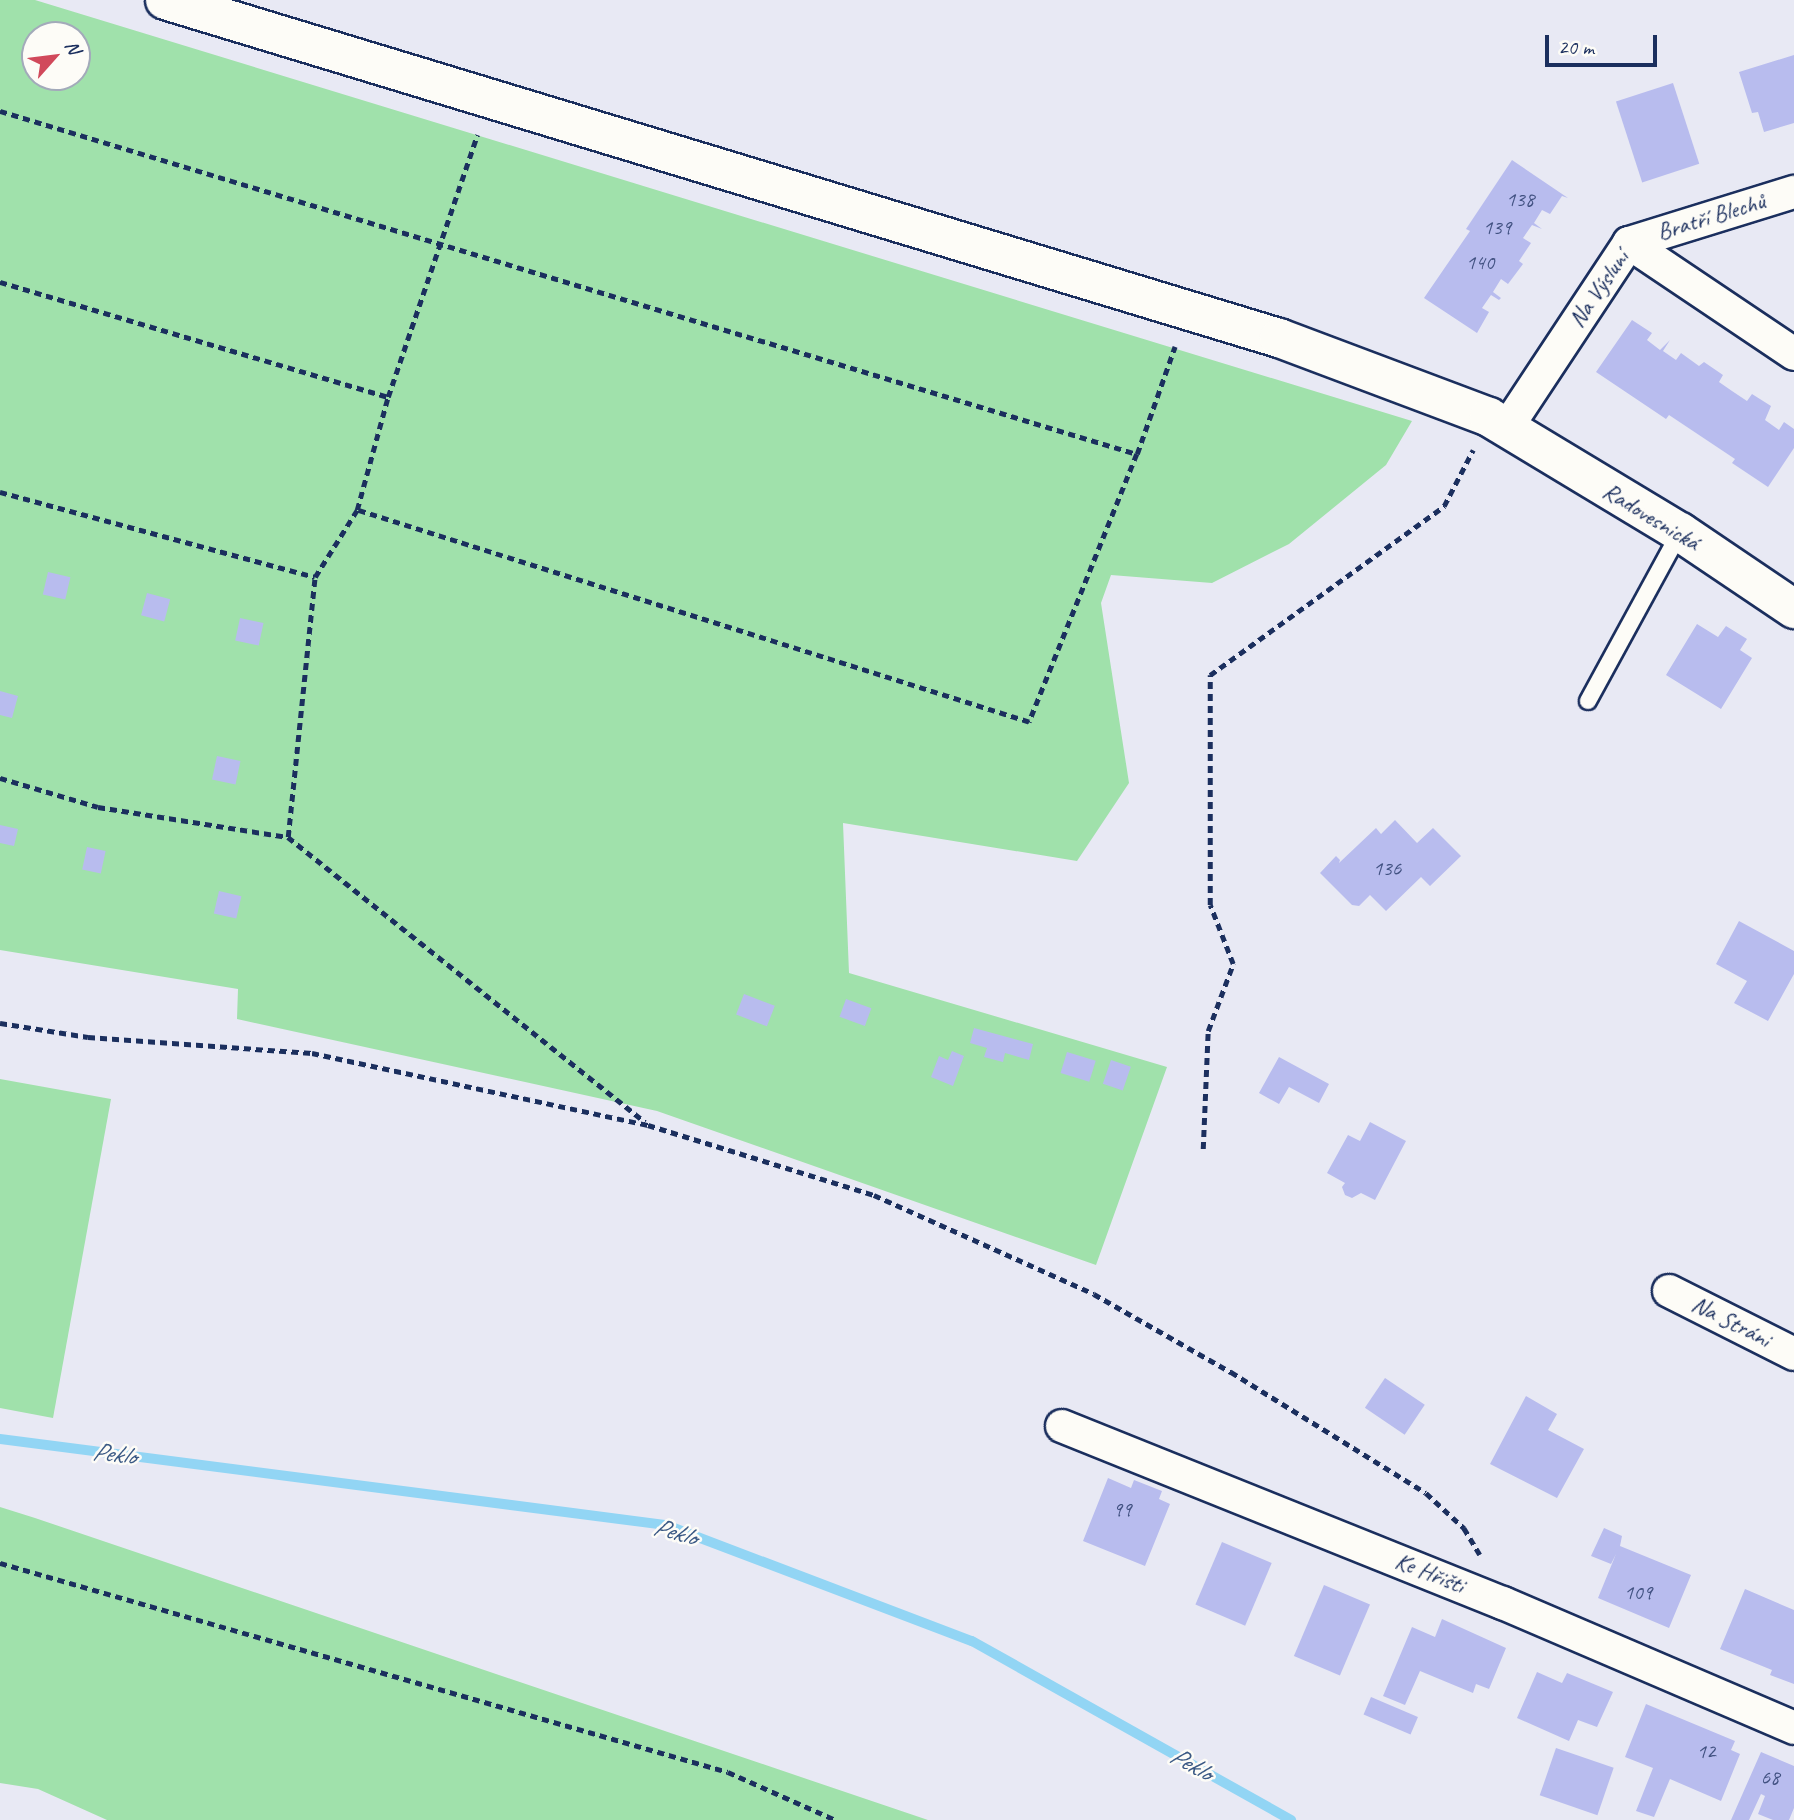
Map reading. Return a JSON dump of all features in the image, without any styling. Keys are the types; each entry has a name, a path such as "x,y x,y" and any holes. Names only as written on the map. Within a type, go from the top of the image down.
{"street":[{"name":"Radovesnická","path":"165,0 1279,338 1498,423 1680,532 1794,609"},
{"name":"Bratří Blechů","path":"1629,243 1794,192"},
{"name":"Na Výsluní","path":"1498,423 1629,243 1794,354"},
{"name":"Na Stráni","path":"1669,1291 1794,1354"},
{"name":"Ke Hřišti","path":"1062,1426 1503,1603 1794,1728"}],"lane":[{"path":"1588,701 1680,532"}],"path":[{"path":"288,838 315,577 357,510 387,397 437,243 490,98"},
{"path":"0,111 1138,454"},
{"path":"0,282 387,397"},
{"path":"357,510 1029,722 1138,454 1188,309"},
{"path":"1203,1149 1208,1031 1234,964 1210,905 1210,675 1444,506 1498,423"},
{"path":"0,492 315,577"},
{"path":"0,778 98,807 288,838 648,1125"},
{"path":"0,1023 88,1037 312,1053 648,1125 874,1195 1094,1294 1231,1372 1426,1493 1464,1528 1503,1603"},
{"path":"0,1563 728,1772 836,1820"}],"green space":[{"path":"0,0 35,0 1412,421 1386,465 1289,544 1212,583 1111,575 1101,603 1129,783 1077,861 843,823 849,973 1167,1067 1096,1265 657,1111 237,1019 238,989 0,950"},
{"path":"0,1079 111,1099 53,1418 0,1408"},
{"path":"0,1507 928,1820 107,1820 38,1789 0,1783"}],"building":[{"path":"1794,55 1794,123 1764,132 1758,112 1752,113 1739,72"},
{"path":"1673,83 1699,164 1642,182 1616,102"},
{"path":"1512,160 1568,198 1562,196 1550,214 1542,210 1534,223 1542,229 1532,225 1523,238 1531,243 1519,261 1523,264 1508,284 1501,279 1493,292 1501,298 1499,300 1491,295 1482,308 1489,312 1477,333 1424,298 1470,231 1466,229"},
{"path":"1632,320 1652,333 1647,340 1660,350 1670,340 1663,351 1676,360 1681,353 1699,366 1704,362 1723,375 1719,382 1747,401 1752,394 1771,406 1765,420 1779,430 1784,422 1794,429 1794,448 1768,487 1732,463 1735,459 1669,415 1666,419 1596,372"},
{"path":"48,572 70,577 65,600 43,594"},
{"path":"147,593 170,599 164,621 141,615"},
{"path":"240,618 263,623 259,645 235,640"},
{"path":"1697,624 1718,637 1726,626 1747,639 1740,650 1752,658 1721,709 1666,675"},
{"path":"0,691 18,696 12,718 0,715"},
{"path":"217,756 240,761 235,784 212,779"},
{"path":"1395,820 1417,843 1433,828 1461,856 1430,886 1421,877 1386,911 1370,895 1359,906 1352,905 1320,873 1336,856 1340,860 1339,863 1376,828 1381,834"},
{"path":"0,825 18,829 14,846 0,843"},
{"path":"87,847 106,851 101,873 82,869"},
{"path":"219,891 241,896 236,919 214,913"},
{"path":"1739,921 1794,951 1794,974 1768,1021 1734,1003 1747,981 1716,964"},
{"path":"744,994 775,1006 767,1026 736,1015"},
{"path":"846,999 871,1008 865,1026 840,1017"},
{"path":"974,1028 1033,1044 1029,1060 1005,1053 1003,1062 984,1057 987,1048 970,1043"},
{"path":"952,1051 964,1056 953,1086 931,1077 939,1056 948,1060"},
{"path":"1067,1052 1096,1061 1089,1082 1061,1073"},
{"path":"1279,1057 1329,1084 1319,1103 1289,1087 1279,1104 1259,1093"},
{"path":"1111,1060 1131,1067 1123,1090 1103,1084"},
{"path":"1370,1122 1406,1141 1375,1200 1361,1193 1352,1198 1345,1195 1342,1187 1345,1183 1327,1173 1348,1135 1360,1141"},
{"path":"1385,1378 1425,1405 1405,1435 1365,1408"},
{"path":"1526,1396 1557,1414 1548,1430 1584,1449 1557,1498 1490,1464"},
{"path":"1108,1478 1131,1488 1134,1480 1162,1491 1159,1499 1170,1504 1145,1566 1083,1541"},
{"path":"1604,1528 1622,1536 1620,1546 1691,1575 1669,1628 1598,1598 1616,1554 1611,1564 1591,1556"},
{"path":"1222,1542 1272,1563 1245,1626 1195,1605"},
{"path":"1324,1585 1370,1605 1340,1675 1294,1656"},
{"path":"1745,1589 1794,1610 1794,1684 1770,1675 1772,1670 1720,1649"},
{"path":"1442,1619 1506,1648 1489,1689 1476,1684 1473,1693 1420,1671 1405,1705 1383,1696 1412,1627 1435,1637"},
{"path":"1537,1672 1562,1683 1567,1673 1613,1692 1597,1727 1578,1720 1569,1741 1517,1718"},
{"path":"1371,1697 1418,1717 1411,1734 1364,1714"},
{"path":"1646,1704 1735,1741 1731,1750 1740,1754 1721,1801 1670,1779 1654,1817 1636,1811 1653,1768 1625,1757"},
{"path":"1556,1748 1614,1768 1597,1815 1540,1795"},
{"path":"1761,1752 1794,1766 1794,1808 1789,1820 1773,1820 1758,1814 1765,1796 1761,1794 1749,1820 1731,1820"}],"waterway":[{"name":"Peklo","path":"0,1439 666,1525 972,1641 1291,1820"}]}
